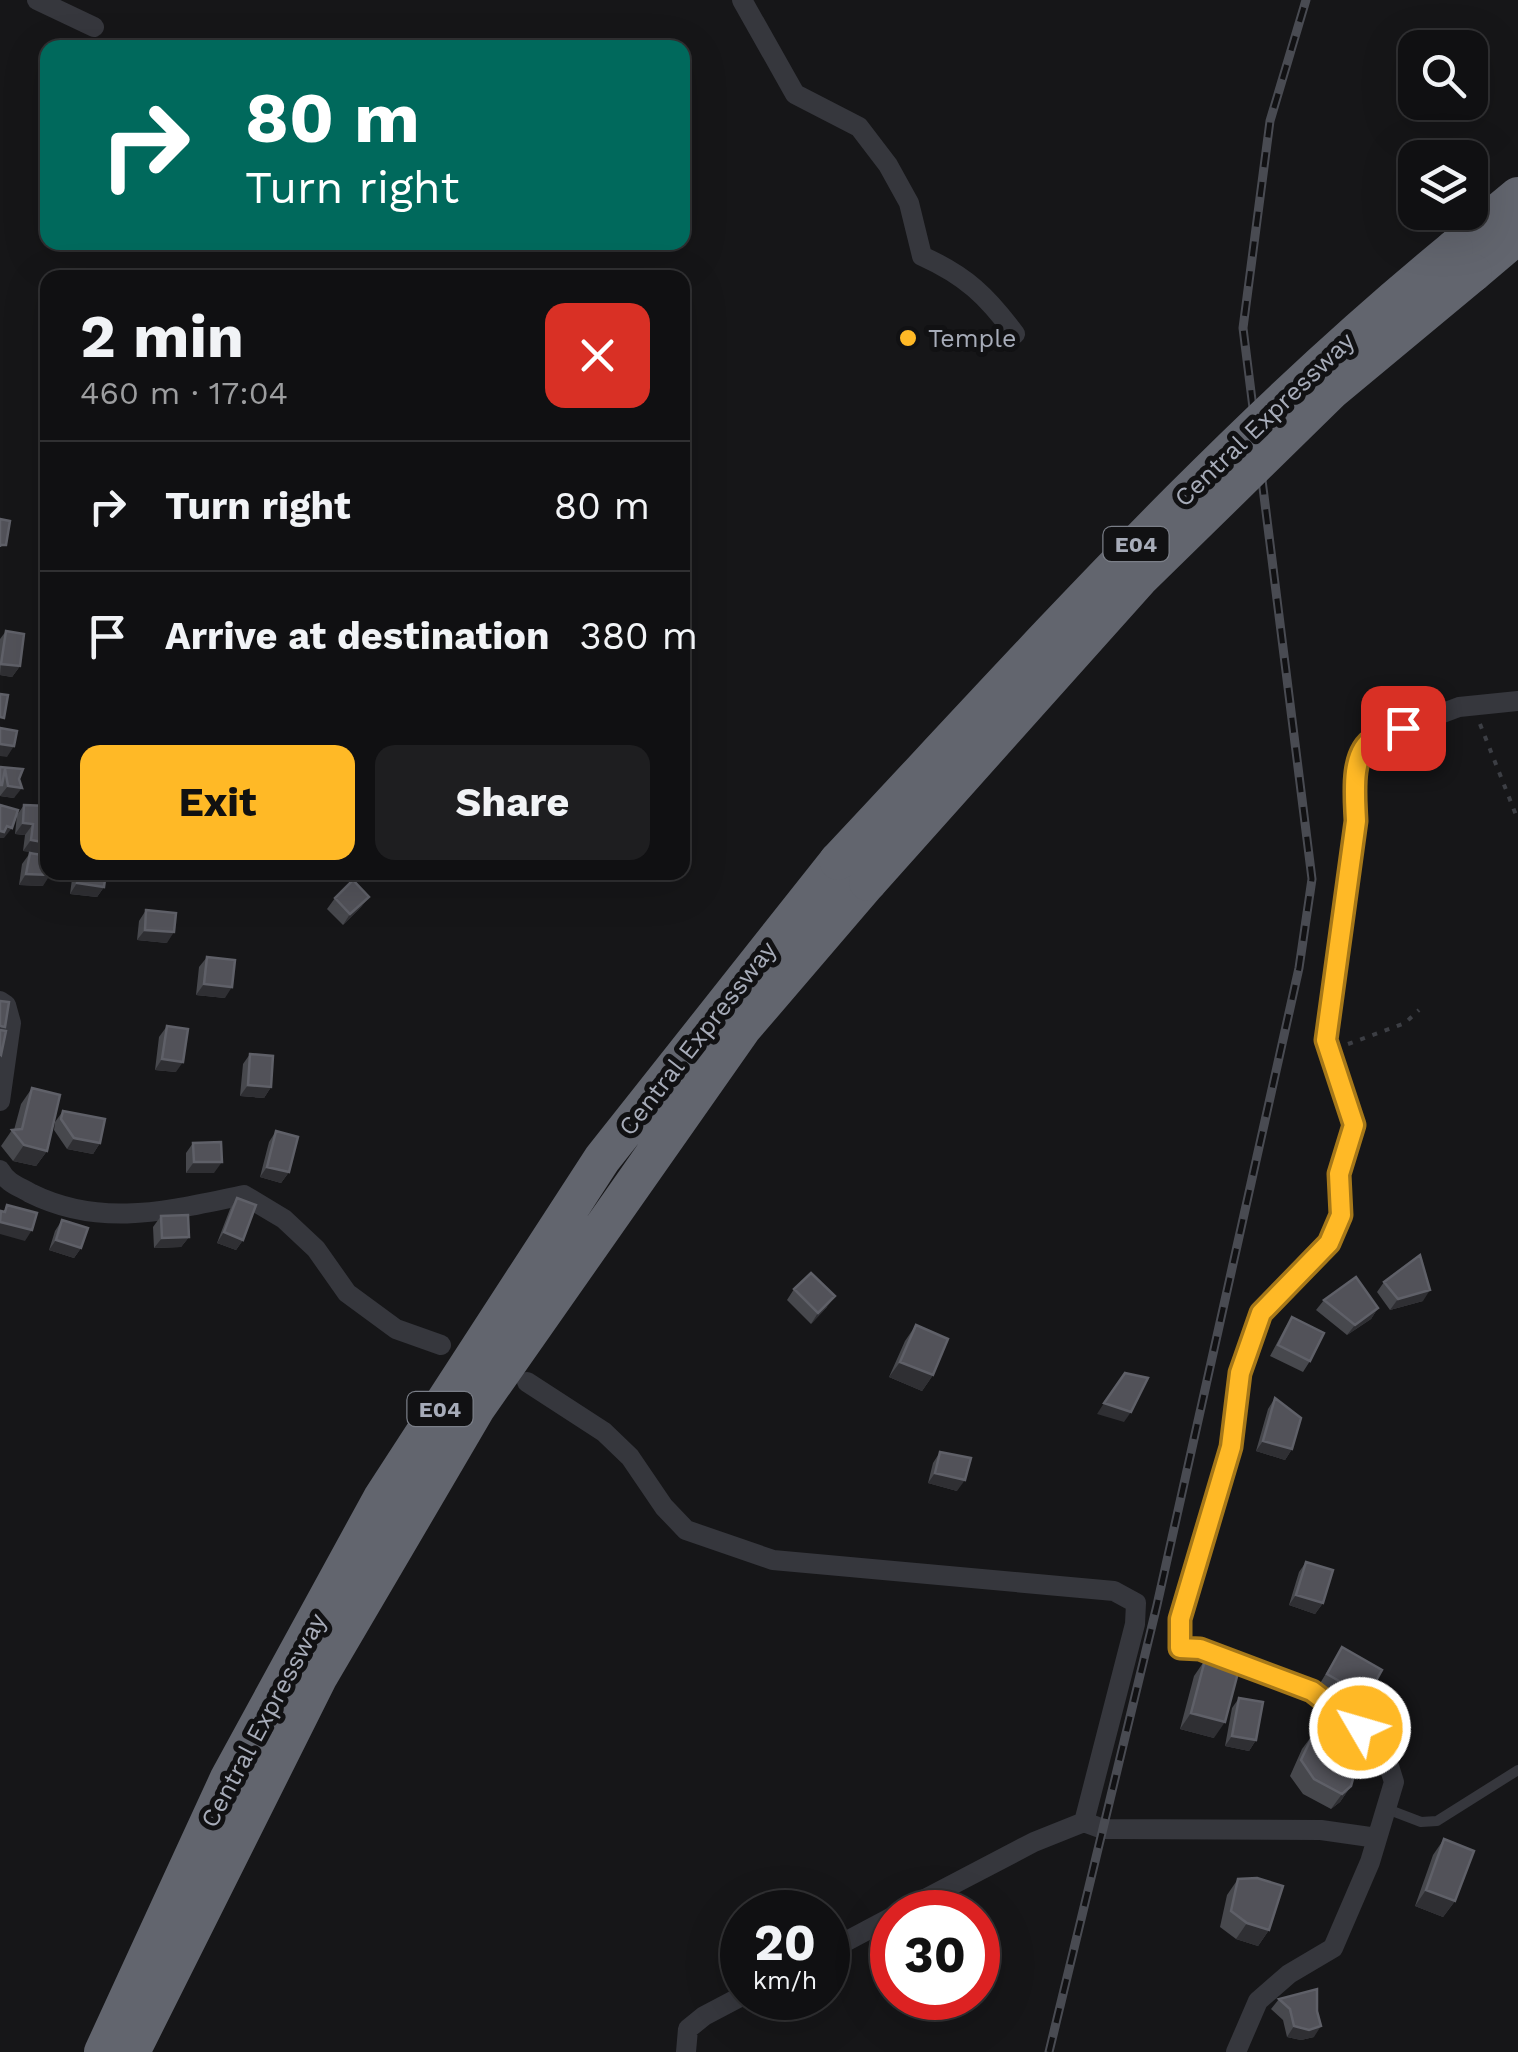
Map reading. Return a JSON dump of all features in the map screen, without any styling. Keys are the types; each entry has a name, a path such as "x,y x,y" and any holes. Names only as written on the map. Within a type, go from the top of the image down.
{"highway":[{"name":"Central Expressway","path":"103,2052 133,2027 318,1678 476,1407 853,871 1140,578 1463,261 1518,196"},
{"name":"Central Expressway","path":"1463,261 1518,235"}],"street":[{"path":"36,0 94,26"},
{"path":"742,0 796,94 859,128 888,165 909,203 922,256 954,271 990,299 1015,334"},
{"path":"1236,2052 1258,2001 1289,1974 1333,1948 1377,1838 1394,1782 1383,1747 1312,1691 1200,1649 1180,1648 1180,1619 1231,1447 1240,1373 1261,1313 1329,1243 1341,1215 1339,1174 1354,1125 1326,1040 1356,821 1355,786 1361,750 1373,739 1460,708 1518,701"},
{"path":"0,1001 6,1005 11,1023 0,1101"},
{"path":"0,1170 6,1180 59,1207 96,1213 163,1212 244,1195 284,1218 316,1248 347,1292 396,1329 441,1346"},
{"path":"528,1382 604,1432 630,1457 664,1507 686,1530 773,1560 1114,1591 1136,1603 1135,1624 1084,1822"},
{"path":"942,1890 1034,1842 1084,1822 1103,1828 1321,1830 1377,1838"},
{"path":"686,2052 688,2029 720,2008"}],"lane":[{"path":"1386,1809 1421,1822 1437,1820 1518,1770"}],"path":[{"path":"1473,706 1518,820"},
{"path":"1330,1050 1405,1023 1420,1010"}],"building":[{"path":"0,519 10,521 6,545 0,545"},
{"path":"6,631 24,634 20,666 1,664"},
{"path":"0,694 8,695 4,718 0,717"},
{"path":"0,728 17,731 14,746 0,744"},
{"path":"0,767 23,769 19,779 22,788 8,786 5,769 0,785"},
{"path":"0,805 18,810 12,828 7,826 4,832 0,831"},
{"path":"24,805 40,806 40,842 31,840 33,824 23,823"},
{"path":"30,853 40,855 40,875 26,874"},
{"path":"78,880 105,880 104,887 77,883"},
{"path":"353,880 369,897 350,914 335,898"},
{"path":"146,910 176,913 174,932 145,930"},
{"path":"207,957 235,960 232,987 204,984"},
{"path":"0,1001 9,1002 5,1027 0,1026"},
{"path":"167,1026 188,1029 183,1062 162,1059"},
{"path":"0,1030 6,1031 1,1055 0,1054"},
{"path":"250,1054 273,1056 271,1087 248,1085"},
{"path":"32,1088 60,1095 47,1151 24,1145 12,1130 22,1129"},
{"path":"63,1111 105,1119 100,1143 74,1138 61,1119"},
{"path":"276,1131 298,1137 289,1172 267,1167"},
{"path":"221,1142 222,1162 194,1162 193,1143"},
{"path":"237,1198 256,1205 243,1240 224,1232"},
{"path":"7,1205 37,1213 32,1230 0,1222 1,1211 5,1212"},
{"path":"188,1215 189,1237 162,1238 161,1216"},
{"path":"62,1220 88,1228 81,1248 56,1240"},
{"path":"1420,1255 1430,1290 1398,1299 1384,1282"},
{"path":"811,1273 835,1296 818,1313 794,1289"},
{"path":"1356,1277 1378,1308 1355,1325 1324,1300"},
{"path":"1292,1317 1324,1333 1310,1361 1278,1345"},
{"path":"916,1325 948,1339 933,1375 900,1362"},
{"path":"1125,1373 1148,1378 1131,1412 1104,1403"},
{"path":"1275,1398 1301,1418 1292,1449 1263,1441"},
{"path":"940,1452 971,1458 965,1480 935,1473"},
{"path":"1306,1562 1333,1570 1323,1603 1296,1595"},
{"path":"1342,1647 1382,1670 1367,1697 1327,1674"},
{"path":"1205,1660 1239,1669 1225,1722 1191,1713"},
{"path":"1239,1698 1263,1702 1256,1740 1232,1736"},
{"path":"1314,1733 1340,1734 1360,1741 1348,1771 1353,1779 1351,1786 1342,1794 1314,1779 1301,1760"},
{"path":"1444,1839 1474,1851 1455,1901 1426,1890"},
{"path":"1257,1878 1283,1886 1269,1930 1247,1923 1231,1911 1238,1879"},
{"path":"1317,1989 1321,2026 1309,2030 1294,2026 1290,2009 1279,1999"}],"railway":[{"path":"1049,2052 1157,1605 1299,968 1312,879 1243,328 1270,121 1306,0"}],"place":[{"name":"Temple","path":"908,338"}],"route":[{"path":"1360,1728 1312,1691 1200,1649 1180,1648 1180,1619 1231,1447 1240,1373 1261,1313 1329,1243 1341,1215 1339,1174 1354,1125 1326,1040 1356,821 1355,786 1361,750 1373,739 1403,728"}]}
